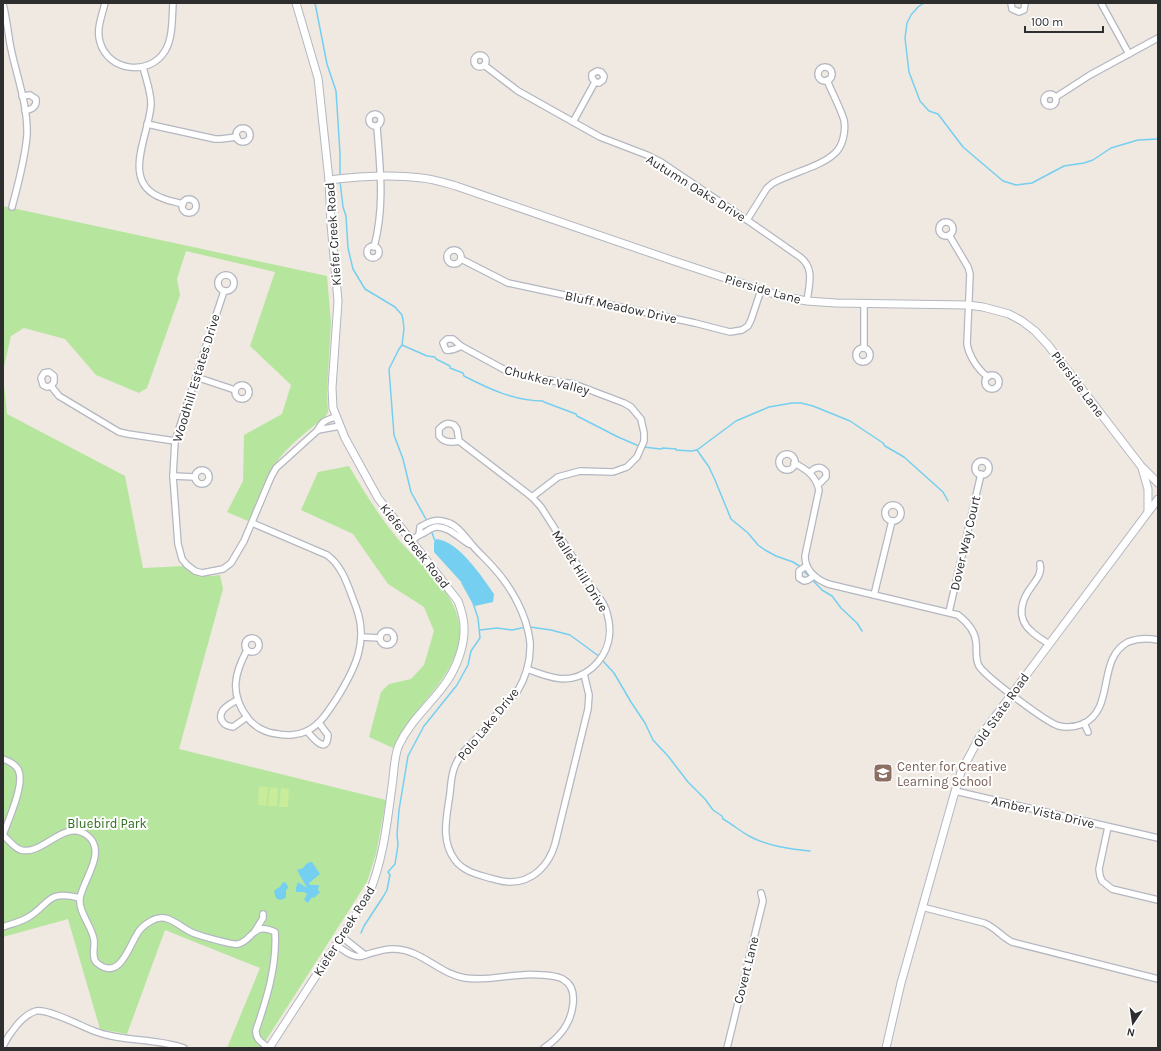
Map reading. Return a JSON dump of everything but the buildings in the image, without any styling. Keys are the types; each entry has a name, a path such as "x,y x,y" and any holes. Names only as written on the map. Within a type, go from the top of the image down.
{"street":[{"path":"105,3 99,30 99,37 103,49 111,59 121,65 134,68 143,67 154,62 165,51 169,42 173,3"},
{"name":"Kiefer Creek Road","path":"269,1048 368,896 376,878 383,848 398,747 408,727 445,684 455,666 462,647 464,623 458,601 378,498 345,438 336,418 332,388 338,301 331,224 329,180 318,78 296,3"},
{"path":"1012,3 1012,9 1019,12 1024,10 1025,3"},
{"path":"1101,3 1129,54"},
{"path":"3,4 10,47 26,111 27,127 26,144 12,207"},
{"path":"1056,97 1090,75 1158,38"},
{"name":"Autumn Oaks Drive","path":"484,65 518,91 600,137 661,162 807,262 810,276 807,301"},
{"path":"143,67 151,104 139,167 143,181 147,188 154,194 161,198 183,204"},
{"path":"747,220 767,188 773,183 825,160 835,154 840,147 843,137 844,120 827,80"},
{"path":"573,122 594,82"},
{"path":"22,96 30,95 36,99 34,107 26,111"},
{"path":"147,124 221,139 237,136"},
{"path":"374,246 379,225 382,189 377,126"},
{"name":"Pierside Lane","path":"329,180 368,175 424,178 456,186 780,296 807,301 968,305 1009,314 1022,321 1035,331 1048,345 1141,466 1158,483"},
{"path":"949,235 968,267 970,274 967,344 969,354 988,377"},
{"name":"Bluff Meadow Drive","path":"461,259 508,283 695,323 730,332 742,330 748,326 760,290"},
{"name":"Woodhill Estates Drive","path":"224,291 175,441 173,476 179,552 187,565 195,571 202,573 227,567 236,556 252,523 271,476 276,468 318,430 324,420 336,418"},
{"path":"864,303 864,348"},
{"name":"Chukker Valley","path":"461,346 505,370 534,378 574,384 624,403 637,413 640,419 644,433 644,441 637,457 627,467 614,472 580,471 558,477 532,497"},
{"path":"51,386 54,382 54,376 49,372 44,373 41,378 41,383 51,386 59,396 120,432 175,441"},
{"path":"196,377 235,390"},
{"path":"318,430 340,426"},
{"name":"Mallet Hill Drive","path":"458,441 532,497 541,507 607,611 610,633 609,641 604,654 598,663 584,674 559,679 527,669"},
{"path":"794,463 810,473 818,485 818,496 806,551 806,566 814,576 828,584 958,615 964,620 972,631 976,642 977,662 979,666 1011,694 1046,720 1056,725 1072,727 1084,723 1092,717 1100,706 1110,665 1117,652 1122,647 1134,640 1147,638 1158,640"},
{"path":"1141,466 1148,489 1148,511"},
{"path":"810,473 817,468 822,468 826,472 826,477 818,485"},
{"name":"Dover Way Court","path":"948,612 981,474"},
{"path":"173,476 195,477"},
{"name":"Old State Road","path":"886,1048 901,983 961,772 979,738 1158,499"},
{"name":"Polo Lake Drive","path":"411,541 419,535 420,527 432,521 446,521 456,527 493,567 510,590 528,629 530,656 523,682 517,692 459,758 453,773 445,826 447,843 456,862 462,868 472,873 510,882 519,881 529,878 542,868 551,857 588,709 589,695 584,674"},
{"path":"874,595 892,521"},
{"path":"247,650 240,662 236,678 237,700 240,708 256,726 264,731 274,734 294,735 307,731 319,723 332,706 351,675 360,652 361,637 360,622 357,610 346,580 335,562 327,555 252,523"},
{"path":"1040,564 1039,575 1023,600 1022,614 1024,622 1029,629 1049,644"},
{"path":"806,566 799,572 799,578 804,581 814,576"},
{"path":"361,637 380,638"},
{"path":"237,700 223,710 221,716 222,720 226,726 233,727 247,717"},
{"path":"307,731 317,743 325,743 328,736 319,723"},
{"path":"1084,723 1088,732"},
{"path":"3,759 14,765 19,770 20,778 16,798 3,835 14,846 20,850 26,851 65,832 72,831 84,833 94,843 95,851 91,868 80,898 81,908 94,940 93,957 98,964 109,968 119,965 141,928 153,920 163,918 172,920 189,931 197,934 222,942 238,944 246,940 255,931 263,918 263,914"},
{"name":"Amber Vista Drive","path":"955,791 1158,838"},
{"name":"Amber Vista Drive","path":"1108,827 1099,869 1102,881 1112,889 1158,900"},
{"name":"Covert Lane","path":"727,1048 763,901 761,893"},
{"path":"3,927 26,919 56,896 71,896 80,898"},
{"path":"922,907 990,925 1006,939 1012,942 1158,979"},
{"path":"255,931 268,929 275,932 276,948 267,998 255,1034 259,1040 269,1048"},
{"path":"342,937 365,955"},
{"path":"336,945 353,956 361,957 385,949 395,948 406,950 420,955 436,966 455,975 470,979 524,974 555,976 564,979 570,985 573,992 573,1006 570,1018 566,1028 560,1036 544,1048"},
{"path":"3,1046 14,1029 23,1020 33,1012 41,1011 59,1016 95,1031 133,1039 174,1044 184,1048"}],"green space":[{"path":"3,206 327,276 331,323 327,392 328,412 325,417 294,442 278,460 265,482 248,521 227,512 243,481 244,435 282,414 291,385 250,346 275,272 186,251 177,279 180,295 147,388 139,393 96,375 65,339 24,328 11,336 3,371"},
{"name":"Bluebird Park","path":"3,375 7,414 125,476 143,568 184,566 200,575 220,575 223,589 179,749 386,800 376,854 367,882 261,1048 227,1048 260,968 165,930 127,1034 100,1029 68,919 3,937"},
{"path":"349,466 370,501 394,534 444,590 453,605 459,621 460,639 450,666 436,688 404,727 393,748 369,737 381,692 389,684 411,679 424,665 434,631 424,607 388,584 353,534 301,510 318,472"},
{"path":"259,786 268,787 266,806 258,805"},
{"path":"270,787 278,788 277,806 268,806"},
{"path":"281,788 289,789 288,807 279,807"}],"water":[{"path":"436,539 445,541 453,546 469,561 494,594 493,602 475,606 463,584 434,552 434,543"},
{"path":"312,862 320,874 309,884 319,885 318,890 320,892 314,898 312,897 308,903 304,900 307,894 304,892 296,892 296,888 298,882 307,888 297,870 303,868"},
{"path":"285,882 288,886 286,890 286,897 279,900 276,898 274,892 282,883"}],"waterway":[{"path":"315,3 327,64 336,91 340,176"},
{"path":"924,3 911,15 907,23 905,38 909,72 920,101 929,111 938,114 963,147 1003,181 1016,185 1032,183 1064,166 1093,160 1111,148 1138,140 1158,139"},
{"path":"340,181 343,207 346,216 348,248 353,269 365,289 395,307 402,315 404,329 402,345 389,369 394,435 403,459 411,492 427,521"},
{"path":"402,345 427,356 435,357 436,359 450,366 450,368 463,373 464,376 493,390 512,397 543,401 576,414 577,416 618,437 639,446"},
{"path":"643,447 691,451 697,450 736,421 769,407 801,403 813,406 850,421 883,443 885,446 904,457 943,492 948,501"},
{"path":"697,450 709,467 731,519 765,550 801,567"},
{"path":"431,530 435,541"},
{"path":"803,570 822,590 832,596 841,608 857,623 862,631"},
{"path":"361,933 387,890 390,875 388,872 395,864 398,845 397,834 399,810 408,756 424,726 457,685 468,665 471,651 480,638 478,618 473,603 462,583"},
{"path":"480,630 497,628 512,630 526,627"},
{"path":"530,627 570,635 600,657"},
{"path":"602,660 614,673 645,723 653,740 713,810 722,816 723,819 746,834 763,842 810,851"}],"place":[{"name":"Center for Creative Learning School","path":"883,773"}]}
